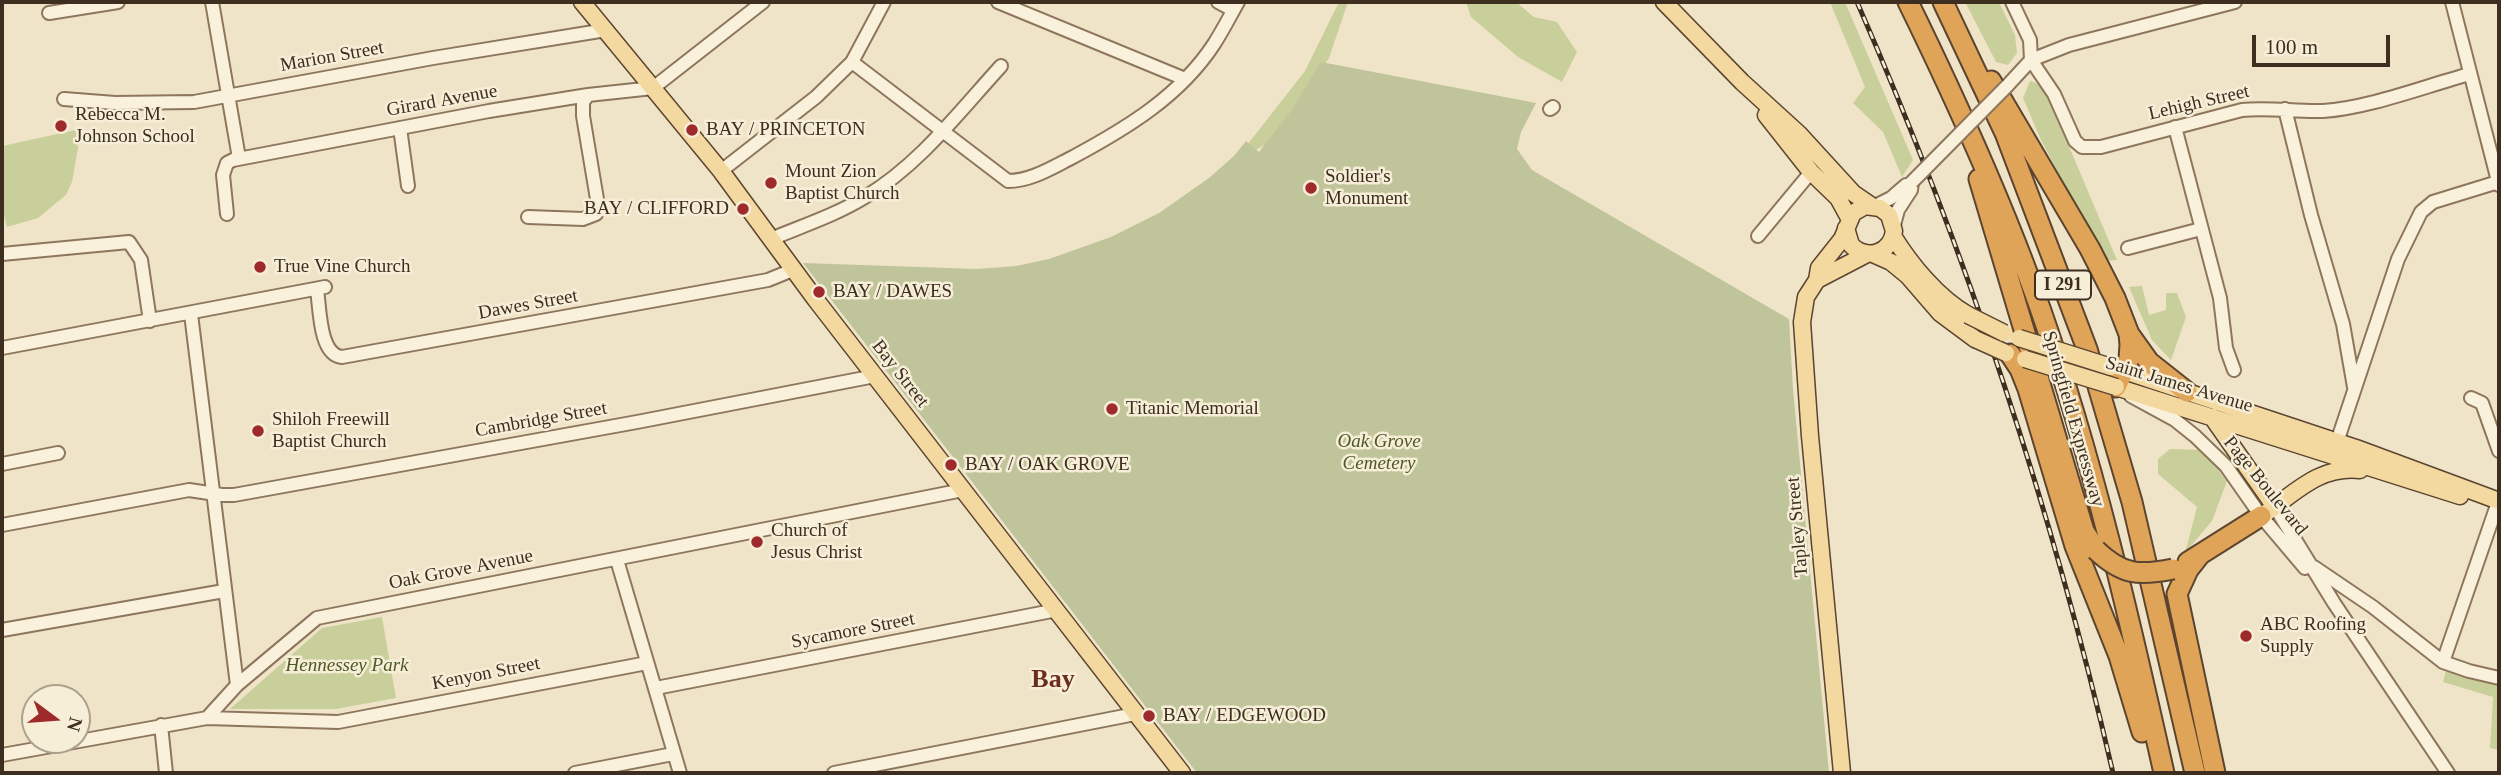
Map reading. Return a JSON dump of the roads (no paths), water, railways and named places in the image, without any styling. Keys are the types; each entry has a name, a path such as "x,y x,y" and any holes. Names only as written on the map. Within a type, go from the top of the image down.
{"highway":[{"name":"Springfield Expressway","path":"1908,2 2002,208 2040,308 2074,411 2164,773"},
{"name":"Springfield Expressway","path":"1947,11 2005,133 2087,349 2132,502 2195,773"},
{"path":"1947,11 2006,102 2090,249 2115,298 2129,334 2149,362 2187,392"},
{"path":"1945,79 1979,181 2084,531 2096,550 2110,563 2131,572 2143,574 2173,569 2199,556 2268,512"},
{"path":"2117,375 2129,359 2129,334"},
{"path":"2013,347 2075,546 2119,656 2156,773"},
{"path":"2199,556 2184,576 2177,594 2216,773"}],"main road":[{"path":"1664,2 1742,82 1799,134 1853,193 1889,215 1894,231 1886,248 1817,280"},
{"name":"Bay Street","path":"591,5 606,30 721,171 816,300 1182,773"},
{"path":"1742,82 1811,172 1838,198 1848,223 1851,245 1870,254"},
{"path":"1848,223 1858,209 1873,206"},
{"name":"Tapley Street","path":"1842,773 1802,322 1806,298 1817,280 1819,268 1842,239 1848,223"},
{"name":"Saint James Avenue","path":"1894,231 1904,254 1929,282 1960,311 2013,347"},
{"name":"Saint James Avenue","path":"1870,254 1891,262 1908,276 1940,313 1975,339 2187,392 2337,442 2498,503"},
{"name":"Saint James Avenue","path":"2117,375 2213,418 2386,472 2498,503"},
{"name":"Page Boulevard","path":"2187,392 2213,418 2268,512"},
{"path":"2268,512 2305,484 2324,474 2344,468 2386,472"}],"street":[{"path":"49,13 118,2"},
{"path":"212,2 239,158 227,163 223,175 227,214"},
{"path":"653,88 763,2"},
{"path":"721,171 816,97 852,62 884,2"},
{"path":"998,2 1185,79"},
{"path":"852,62 1008,181 1020,181 1054,167 1129,124 1164,100 1213,45 1236,6 1218,2"},
{"path":"2012,2 2030,40 2031,60"},
{"path":"1873,206 1891,198 1912,181 2031,60 2069,44 2235,2"},
{"path":"2337,442 2398,258 2421,212 2433,202 2499,183 2452,2"},
{"name":"Marion Street","path":"64,99 159,104 194,102 606,30"},
{"name":"Lehigh Street","path":"2031,60 2054,94 2075,142 2082,147 2101,147 2242,110 2264,107 2323,110 2358,105 2470,74"},
{"path":"771,239 838,212 890,181 917,158 1001,66"},
{"name":"Girard Avenue","path":"239,158 588,94 653,88"},
{"path":"528,217 583,219 596,214 598,205 583,116 583,102 588,94"},
{"path":"2285,109 2311,215 2343,324 2355,389"},
{"path":"2175,127 2220,298 2226,348 2234,370"},
{"path":"400,128 408,186"},
{"path":"1759,236 1811,172"},
{"path":"1894,231 1898,209 1911,190 1912,181"},
{"path":"2128,248 2202,229"},
{"path":"2,254 129,242 141,260 150,321"},
{"name":"Dawes Street","path":"191,314 321,288 325,342 332,354 341,358 768,280 795,270"},
{"path":"2,348 191,314 237,685"},
{"name":"Page Boulevard","path":"2117,375 2195,436 2268,512 2310,565 2448,773"},
{"name":"Cambridge Street","path":"2,525 189,490 234,495 876,376"},
{"path":"2471,398 2482,403 2499,451"},
{"path":"2,464 58,453"},
{"name":"Oak Grove Avenue","path":"207,718 237,685 317,618 963,489"},
{"path":"2443,662 2498,503"},
{"name":"Page Boulevard","path":"2268,512 2334,603"},
{"path":"617,559 680,773"},
{"path":"2310,565 2373,607 2443,662 2499,678"},
{"path":"2,630 224,591"},
{"name":"Sycamore Street","path":"656,688 1057,610"},
{"name":"Kenyon Street","path":"207,718 338,722 647,663"},
{"path":"834,773 1135,714"},
{"path":"2,755 207,718"},
{"path":"161,725 166,773"},
{"path":"575,773 673,754"}],"railway":[{"path":"1857,2 1934,190 2003,382 2063,576 2113,773"}],"place":[{"name":"Rebecca M. Johnson School","path":"61,126"},
{"name":"BAY / PRINCETON","path":"692,130"},
{"name":"Mount Zion Baptist Church","path":"771,183"},
{"name":"Soldier's Monument","path":"1311,188"},
{"name":"BAY / CLIFFORD","path":"743,209"},
{"name":"True Vine Church","path":"260,267"},
{"name":"BAY / DAWES","path":"819,292"},
{"name":"Titanic Memorial","path":"1112,409"},
{"name":"Shiloh Freewill Baptist Church","path":"258,431"},
{"name":"BAY / OAK GROVE","path":"951,465"},
{"name":"Church of Jesus Christ","path":"757,542"},
{"name":"ABC Roofing Supply","path":"2246,636"},
{"name":"BAY / EDGEWOOD","path":"1149,716"}],"district":[{"name":"Bay","path":"1053,680"}],"park label":[{"name":"Oak Grove Cemetery","path":"1379,453"},
{"name":"Hennessey Park","path":"347,666"}]}
